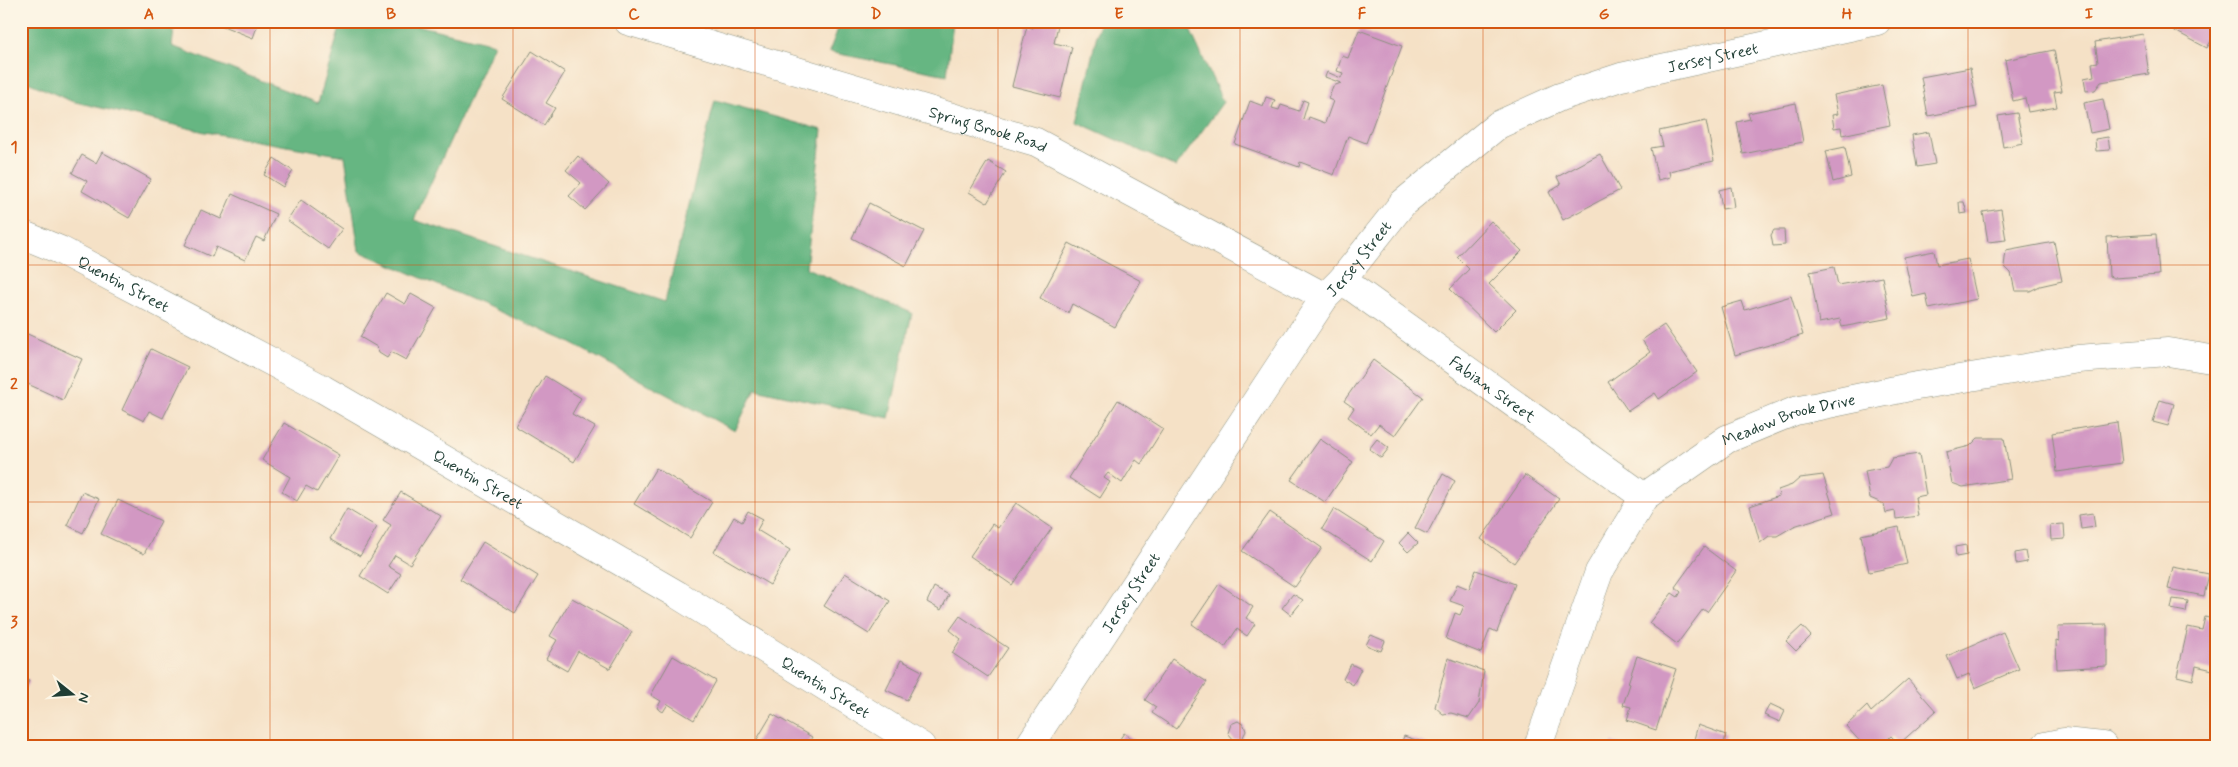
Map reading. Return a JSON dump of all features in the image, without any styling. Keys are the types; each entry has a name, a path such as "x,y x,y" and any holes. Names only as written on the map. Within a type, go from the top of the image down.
{"street":[{"name":"Spring Brook Road","path":"628,21 1036,142 1333,289"},
{"name":"Jersey Street","path":"1030,746 1333,289 1403,203 1498,125 1560,98 1621,77 1877,21"},
{"name":"Quentin Street","path":"21,234 60,250 323,389 678,596 921,746"},
{"name":"Fabian Street","path":"1333,289 1644,497"},
{"name":"Meadow Brook Drive","path":"1538,746 1599,572 1644,497 1727,439 1795,411 1905,388 2078,359 2168,352 2217,360"},
{"path":"2045,746 2064,742 2103,746"}],"green space":[{"path":"21,21 175,21 172,46 318,103 342,21 400,21 494,44 414,220 665,302 715,100 822,130 806,268 912,313 889,418 755,389 735,431 565,340 359,251 345,156 205,132 71,101 21,79"},
{"path":"841,21 953,21 947,75 829,52"},
{"path":"1100,21 1186,21 1223,102 1176,167 1077,122"}],"building":[{"path":"219,21 259,21 253,38 218,24"},
{"path":"266,21 277,21 276,25"},
{"path":"962,21 975,21 974,26"},
{"path":"1035,21 1059,21 1054,43 1072,47 1060,98 1012,86 1027,26 1033,28"},
{"path":"2177,21 2217,21 2217,30 2207,48 2173,30"},
{"path":"1359,30 1402,46 1366,143 1348,136 1334,175 1300,162 1299,167 1235,144 1250,101 1263,106 1266,97 1275,100 1272,108 1279,110 1281,105 1299,111 1303,100 1308,102 1303,119 1308,120 1309,117 1325,123 1333,101 1328,99 1333,86 1341,83 1325,77 1327,72 1341,78 1343,73 1337,71 1342,56 1348,58"},
{"path":"2143,34 2149,74 2101,82 2095,90 2086,91 2084,78 2094,76 2092,63 2098,62 2095,42"},
{"path":"2054,50 2062,91 2054,92 2057,107 2028,112 2025,98 2013,101 2005,60"},
{"path":"532,51 565,72 546,103 555,108 544,125 502,99"},
{"path":"1970,68 1977,107 1928,116 1921,77"},
{"path":"1882,85 1890,125 1842,135 1841,127 1834,128 1832,115 1838,114 1834,95"},
{"path":"2103,99 2109,129 2090,133 2084,103"},
{"path":"1796,103 1803,142 1743,154 1737,122 1750,119 1748,113"},
{"path":"2017,113 2023,143 2003,147 1998,116"},
{"path":"1706,121 1714,161 1669,171 1670,177 1658,180 1651,148 1663,146 1659,131"},
{"path":"1929,132 1935,164 1917,167 1912,135"},
{"path":"2108,137 2110,150 2096,151 2095,139"},
{"path":"1845,147 1851,177 1833,182 1826,151"},
{"path":"102,152 151,179 129,218 82,191 87,181 72,173 82,155 96,163"},
{"path":"1600,154 1620,190 1563,220 1549,192 1561,185 1557,177"},
{"path":"578,156 609,184 585,210 569,196 581,183 566,170"},
{"path":"274,158 293,171 283,187 264,175"},
{"path":"988,161 1006,172 987,203 969,192"},
{"path":"1731,187 1734,207 1722,209 1719,190"},
{"path":"232,194 276,214 264,241 256,237 245,260 216,247 212,257 185,245 201,210 221,219"},
{"path":"301,200 342,229 328,249 287,220"},
{"path":"1959,202 1964,202 1967,213 1960,214"},
{"path":"869,203 924,231 906,266 852,238"},
{"path":"2001,209 2006,240 1988,242 1983,212"},
{"path":"1491,221 1522,251 1489,284 1516,310 1494,332 1450,289 1469,269 1457,257"},
{"path":"1774,230 1784,230 1785,245 1773,246 1771,235"},
{"path":"2156,234 2159,275 2114,278 2109,276 2107,237"},
{"path":"2054,242 2062,281 2040,286 2030,291 2015,291 2011,273 2004,266 2006,251"},
{"path":"1069,243 1141,281 1115,327 1072,304 1068,313 1040,298"},
{"path":"1934,251 1937,265 1968,259 1977,299 1929,309 1926,294 1913,297 1904,257"},
{"path":"1834,267 1838,285 1882,277 1890,318 1842,327 1840,319 1819,323 1810,272"},
{"path":"386,293 405,304 411,294 436,308 406,360 391,352 387,358 379,353 377,347 360,337"},
{"path":"1791,296 1803,335 1735,355 1721,307 1742,301 1745,310"},
{"path":"1664,325 1697,372 1659,399 1655,393 1628,411 1608,382 1650,352 1642,340"},
{"path":"21,331 82,359 63,400 21,381"},
{"path":"151,349 188,367 163,418 149,411 144,421 122,410"},
{"path":"1373,360 1423,397 1395,436 1379,424 1371,434 1348,417 1354,408 1344,401"},
{"path":"545,376 581,398 572,414 595,427 574,462 515,426"},
{"path":"1118,400 1163,429 1141,464 1136,460 1122,483 1108,473 1104,478 1110,482 1100,498 1069,478"},
{"path":"2160,400 2174,404 2168,426 2153,422"},
{"path":"2117,422 2122,463 2057,472 2052,433"},
{"path":"284,423 339,455 317,492 306,486 297,501 282,492 290,477 262,460"},
{"path":"1978,438 2004,438 2011,479 1963,487 1952,483 1946,452 1970,446"},
{"path":"1320,439 1353,462 1325,502 1291,480"},
{"path":"1377,439 1389,448 1381,458 1369,449"},
{"path":"1919,454 1926,495 1915,497 1918,516 1896,519 1895,511 1886,513 1884,504 1870,498 1865,471 1887,467 1892,458"},
{"path":"656,468 712,502 690,538 634,504"},
{"path":"1443,474 1455,481 1427,534 1415,528"},
{"path":"1525,475 1559,499 1514,563 1481,539"},
{"path":"1823,475 1835,513 1794,526 1777,536 1769,536 1760,543 1750,506 1779,496 1778,490 1792,485 1800,478"},
{"path":"82,492 99,499 83,533 67,525"},
{"path":"401,492 441,516 410,564 395,555 388,566 401,574 388,594 360,576 391,525 383,520"},
{"path":"118,500 161,521 144,554 101,534"},
{"path":"1016,503 1052,528 1012,585 970,556 992,524 998,528"},
{"path":"347,509 377,527 360,556 330,539"},
{"path":"1334,509 1384,541 1372,561 1322,529"},
{"path":"748,511 763,519 757,530 790,550 770,585 714,552 734,517 742,522"},
{"path":"1270,512 1322,548 1295,587 1242,551"},
{"path":"2093,513 2095,527 2081,529 2079,515"},
{"path":"2064,524 2065,539 2051,540 2050,525"},
{"path":"1899,527 1907,564 1869,572 1861,535"},
{"path":"1408,533 1418,543 1408,552 1399,543"},
{"path":"483,542 538,576 515,613 460,579"},
{"path":"2217,543 2217,576 2211,575"},
{"path":"1966,545 1967,555 1956,557 1955,547"},
{"path":"1704,547 1736,571 1707,612 1703,609 1677,644 1649,623 1672,593 1678,597 1681,592 1675,587"},
{"path":"2025,551 2027,562 2016,564 2015,553"},
{"path":"2173,567 2209,574 2204,596 2168,589"},
{"path":"1476,570 1515,584 1497,632 1490,629 1481,653 1446,639 1455,613 1460,615 1464,606 1450,601 1457,584 1469,589"},
{"path":"845,573 890,601 869,634 824,606"},
{"path":"1219,584 1253,607 1246,618 1255,624 1247,636 1237,629 1225,647 1192,624"},
{"path":"934,587 949,595 941,610 927,602"},
{"path":"1293,594 1303,600 1291,615 1282,608"},
{"path":"572,598 632,632 610,669 578,651 567,671 546,659 557,640 550,636"},
{"path":"2173,599 2188,601 2186,612 2171,609"},
{"path":"960,616 1008,648 988,677 952,653 961,639 950,630"},
{"path":"2205,617 2217,620 2217,671 2196,666 2193,680 2177,676 2188,627 2202,630"},
{"path":"2107,625 2107,666 2057,669 2056,640 2059,641 2058,626"},
{"path":"1802,626 1811,636 1796,651 1786,641"},
{"path":"2003,632 2019,669 1975,688 1969,674 1957,679 1947,656"},
{"path":"1371,635 1385,641 1381,651 1366,645"},
{"path":"673,656 716,681 694,720 668,704 663,712 657,708 661,701 651,695"},
{"path":"1637,656 1676,669 1656,730 1627,720 1631,707 1623,705"},
{"path":"1448,658 1484,671 1479,703 1469,718 1451,713 1443,714 1435,707"},
{"path":"1172,659 1207,682 1176,729 1152,713 1156,707 1145,700"},
{"path":"901,660 922,671 907,700 886,690"},
{"path":"1351,664 1361,669 1353,685 1343,679"},
{"path":"21,677 29,681 21,696"},
{"path":"1908,679 1936,711 1899,744 1891,736 1881,746 1864,746 1846,726 1867,706 1871,712"},
{"path":"1770,704 1785,711 1780,722 1764,715"},
{"path":"772,714 812,737 807,746 753,746"},
{"path":"1238,721 1244,725 1246,731 1242,739 1234,740 1228,733 1231,724"},
{"path":"1698,725 1726,735 1723,746 1701,746 1693,743"},
{"path":"1124,733 1143,746 1115,746"},
{"path":"1404,736 1431,745 1431,746 1400,746"},
{"path":"1612,742 1625,745 1625,746 1611,746"}]}
